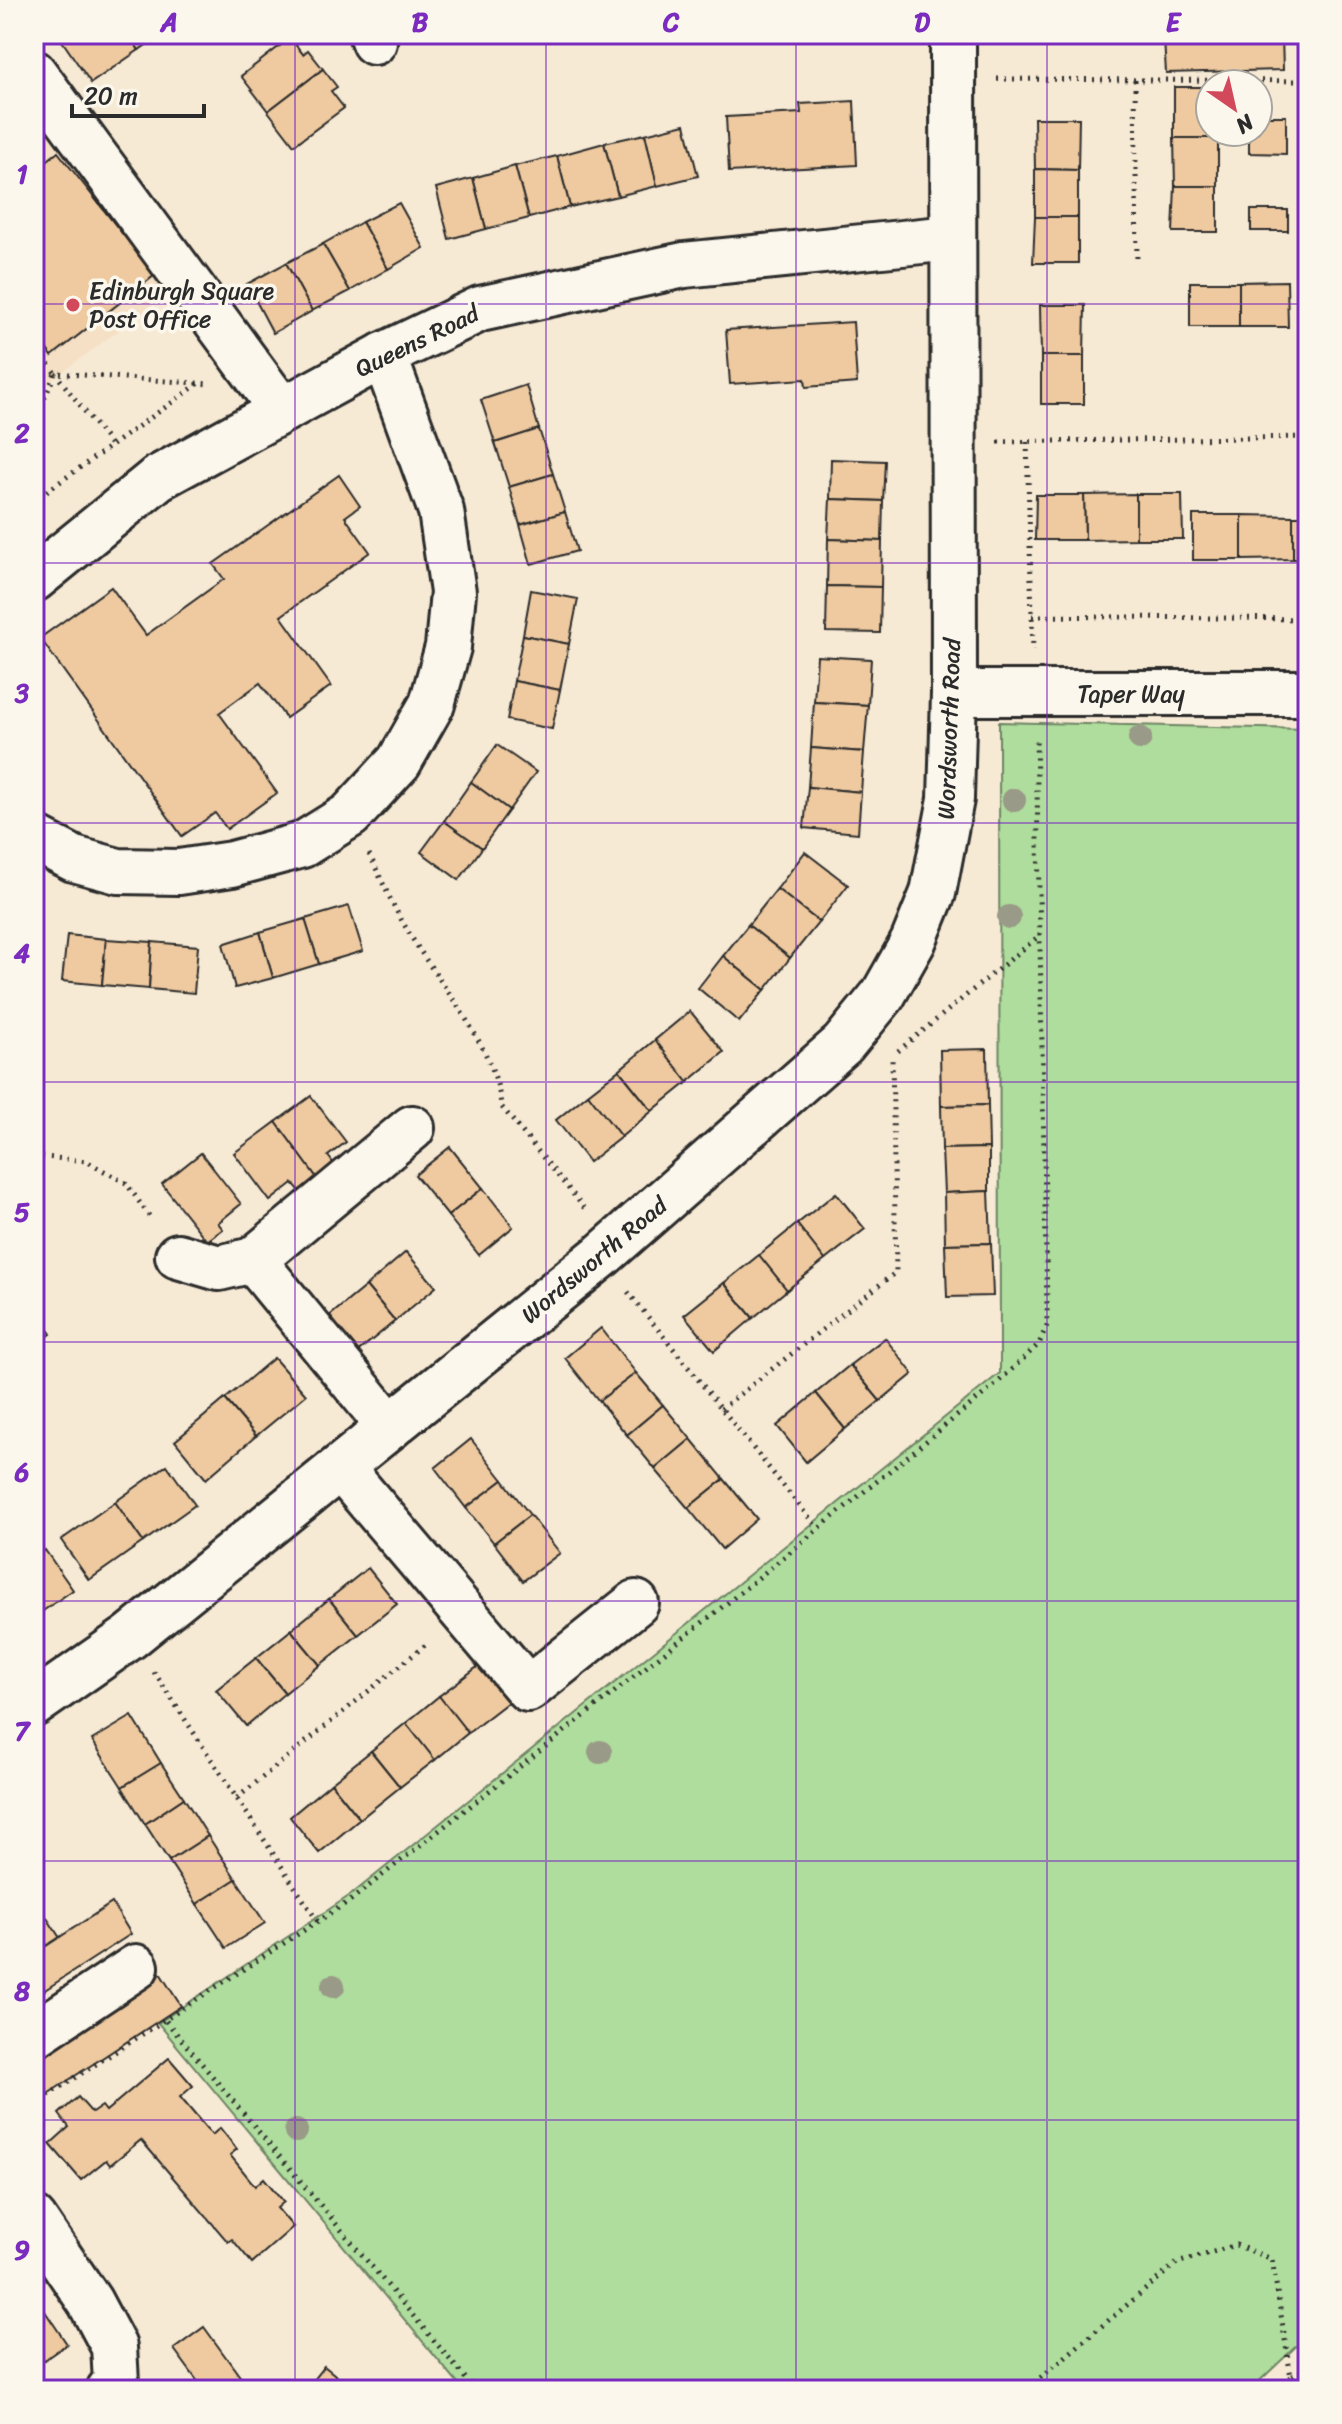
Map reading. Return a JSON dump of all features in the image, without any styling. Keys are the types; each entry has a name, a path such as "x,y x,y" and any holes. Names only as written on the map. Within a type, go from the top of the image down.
{"street":[{"name":"Wordsworth Road","path":"34,1704 130,1637 608,1251 843,1044 883,995 913,942 933,893 951,799 954,693 953,34"},
{"path":"34,73 274,399"},
{"name":"Queens Road","path":"37,576 158,478 274,399 384,355 480,309 670,268 951,238"},
{"path":"34,838 74,859 118,871 179,872 232,864 302,845 345,818 399,762 432,704 448,647 453,592 441,511 384,355"},
{"name":"Taper Way","path":"954,693 1308,693"},
{"path":"178,1256 219,1268 253,1260 412,1128"},
{"path":"253,1260 390,1427"},
{"path":"341,1468 528,1689 636,1603"},
{"path":"34,2035 136,1967"},
{"path":"34,2219 90,2302 114,2347 116,2382 109,2390"}],"path":[{"path":"952,79 1308,81"},
{"path":"1135,80 1137,263"},
{"path":"34,345 111,445"},
{"path":"55,373 199,383 274,399"},
{"path":"37,576 40,496 35,423 55,373"},
{"path":"40,496 199,383"},
{"path":"953,443 1308,437"},
{"path":"34,2104 363,1890 818,1529 995,1385 1039,1344 1047,1325 1027,442"},
{"path":"1032,616 1308,619"},
{"path":"345,818 369,854 404,926 485,1052 499,1084 501,1106 721,1409 818,1529"},
{"path":"882,1064 1040,936"},
{"path":"721,1409 896,1272 892,1056"},
{"path":"34,1156 86,1161 126,1183 178,1256"},
{"path":"237,1798 464,1613"},
{"path":"130,1637 318,1922"},
{"path":"166,2021 472,2389"},
{"path":"1028,2388 1177,2263 1236,2245 1272,2259 1291,2377"},
{"path":"1269,2390 1308,2367"}],"shaded area":[{"path":"49,123 173,290 37,391 34,387 34,134"}],"green space":[{"path":"999,722 1308,729 1308,2335 1250,2390 1029,2390 1023,2382 1013,2390 463,2390 158,2023 352,1894 1000,1373"}],"building":[{"path":"60,34 128,34 139,50 91,83"},
{"path":"128,34 162,34 139,50"},
{"path":"1282,36 1283,70 1194,68 1194,72 1166,73 1164,39"},
{"path":"290,38 303,54 308,50 323,69 268,111 241,76"},
{"path":"323,69 337,87 331,91 344,108 294,145 268,111"},
{"path":"1174,87 1194,87 1194,138 1174,138"},
{"path":"854,101 857,165 729,172 726,117 801,113 800,104"},
{"path":"1274,116 1286,116 1286,154 1249,153 1249,148 1274,148"},
{"path":"1034,118 1079,118 1078,170 1035,169"},
{"path":"685,124 698,176 657,186 645,134"},
{"path":"645,134 657,186 618,196 604,143"},
{"path":"1174,138 1194,138 1194,148 1218,148 1218,186 1175,186"},
{"path":"604,143 618,196 570,207 557,156"},
{"path":"58,152 155,275 52,356 34,333 34,171"},
{"path":"557,156 570,207 529,218 515,166"},
{"path":"515,166 529,218 486,229 473,178"},
{"path":"1035,169 1078,170 1078,217 1035,217"},
{"path":"473,178 486,229 449,239 436,188"},
{"path":"1175,186 1218,186 1218,232 1173,232"},
{"path":"399,203 424,248 388,269 362,222"},
{"path":"1251,210 1288,210 1288,231 1251,231"},
{"path":"1035,217 1078,217 1078,263 1033,263"},
{"path":"362,222 388,269 350,291 323,244"},
{"path":"323,244 350,291 312,311 286,263"},
{"path":"286,263 312,311 273,333 247,284"},
{"path":"1287,281 1288,327 1239,327 1239,282"},
{"path":"1190,282 1239,282 1239,327 1190,327"},
{"path":"1040,305 1085,305 1084,356 1041,356"},
{"path":"853,322 857,383 806,387 805,379 730,384 726,330"},
{"path":"1041,356 1084,356 1084,404 1041,404"},
{"path":"526,385 539,429 495,443 481,400"},
{"path":"539,429 553,474 509,487 495,443"},
{"path":"831,459 885,461 883,501 830,499"},
{"path":"553,474 565,512 520,525 509,487"},
{"path":"339,475 360,506 345,517 370,552 281,616 331,686 286,718 260,683 219,713 277,793 227,829 215,813 182,836 40,638 111,587 146,635 224,579 213,564"},
{"path":"1136,494 1182,494 1183,539 1136,539"},
{"path":"1136,494 1136,539 1085,540 1084,495"},
{"path":"1036,495 1084,495 1085,540 1035,540"},
{"path":"830,499 883,501 882,541 828,539"},
{"path":"565,512 577,551 531,564 520,525"},
{"path":"1193,515 1242,515 1242,560 1193,560"},
{"path":"1242,515 1293,516 1293,559 1242,560"},
{"path":"1293,516 1308,516 1308,559 1293,559"},
{"path":"828,539 882,541 881,587 827,586"},
{"path":"827,586 881,587 880,633 826,632"},
{"path":"531,590 578,599 569,644 523,635"},
{"path":"523,635 569,644 560,690 514,681"},
{"path":"817,656 871,659 868,705 814,702"},
{"path":"514,681 560,690 552,729 507,720"},
{"path":"814,702 868,705 864,752 811,748"},
{"path":"497,745 536,772 509,810 471,782"},
{"path":"811,748 864,752 861,792 808,787"},
{"path":"471,782 509,810 482,848 444,821"},
{"path":"808,787 861,792 858,833 804,828"},
{"path":"444,821 482,848 459,880 421,852"},
{"path":"805,852 848,885 819,922 777,889"},
{"path":"777,889 819,922 790,958 748,925"},
{"path":"349,906 363,951 319,964 305,919"},
{"path":"305,919 319,964 273,978 260,932"},
{"path":"748,925 790,958 765,990 723,956"},
{"path":"260,932 273,978 235,988 223,944"},
{"path":"67,935 106,939 102,985 62,981"},
{"path":"106,939 152,942 149,989 102,985"},
{"path":"152,942 198,946 194,993 149,989"},
{"path":"723,956 765,990 739,1022 698,988"},
{"path":"690,1011 724,1052 688,1082 655,1040"},
{"path":"655,1040 688,1082 652,1111 619,1070"},
{"path":"987,1049 988,1105 941,1106 940,1050"},
{"path":"619,1070 652,1111 621,1137 588,1094"},
{"path":"588,1094 621,1137 589,1162 556,1120"},
{"path":"311,1096 346,1142 328,1156 334,1164 317,1178 276,1122"},
{"path":"988,1105 989,1148 942,1149 941,1106"},
{"path":"276,1122 317,1178 300,1191 293,1183 270,1201 234,1153"},
{"path":"450,1147 483,1188 448,1216 415,1175"},
{"path":"989,1148 989,1191 944,1193 942,1149"},
{"path":"201,1153 241,1204 218,1223 223,1229 207,1241 162,1184"},
{"path":"483,1188 513,1227 479,1255 448,1216"},
{"path":"989,1191 991,1243 945,1244 944,1193"},
{"path":"836,1193 865,1229 825,1260 797,1224"},
{"path":"797,1224 825,1260 787,1290 759,1255"},
{"path":"991,1243 993,1296 947,1297 945,1244"},
{"path":"406,1252 436,1287 395,1321 366,1286"},
{"path":"759,1255 787,1290 753,1318 724,1283"},
{"path":"724,1283 753,1318 714,1351 684,1315"},
{"path":"366,1286 395,1321 356,1353 327,1318"},
{"path":"34,1308 51,1334 34,1346"},
{"path":"601,1328 636,1373 599,1401 565,1358"},
{"path":"885,1338 913,1374 880,1401 850,1365"},
{"path":"274,1358 306,1395 256,1436 225,1399"},
{"path":"850,1365 880,1401 845,1429 816,1393"},
{"path":"636,1373 663,1405 627,1435 599,1401"},
{"path":"816,1393 845,1429 806,1462 777,1426"},
{"path":"225,1399 256,1436 206,1479 175,1441"},
{"path":"663,1405 691,1439 655,1469 627,1435"},
{"path":"471,1439 503,1480 466,1508 435,1468"},
{"path":"691,1439 724,1479 688,1508 655,1469"},
{"path":"167,1465 195,1505 143,1542 115,1502"},
{"path":"724,1479 757,1519 722,1549 688,1508"},
{"path":"503,1480 530,1515 494,1543 466,1508"},
{"path":"115,1502 143,1542 89,1580 61,1540"},
{"path":"530,1515 560,1553 523,1581 494,1543"},
{"path":"45,1550 73,1590 34,1617 34,1558"},
{"path":"368,1568 397,1604 358,1635 329,1599"},
{"path":"329,1599 358,1635 320,1665 291,1630"},
{"path":"291,1630 320,1665 285,1693 256,1658"},
{"path":"256,1658 285,1693 246,1726 216,1690"},
{"path":"484,1662 512,1699 468,1733 439,1696"},
{"path":"439,1696 468,1733 435,1760 406,1723"},
{"path":"132,1716 161,1763 122,1787 92,1740"},
{"path":"406,1723 435,1760 400,1787 371,1751"},
{"path":"371,1751 400,1787 360,1819 331,1783"},
{"path":"161,1763 184,1798 145,1824 122,1787"},
{"path":"331,1783 360,1819 319,1853 290,1817"},
{"path":"184,1798 208,1836 169,1861 145,1824"},
{"path":"208,1836 236,1879 197,1904 169,1861"},
{"path":"236,1879 265,1923 226,1948 197,1904"},
{"path":"34,1898 60,1938 34,1954"},
{"path":"112,1903 131,1934 34,1997 34,1954"},
{"path":"160,1973 181,2006 34,2103 34,2055"},
{"path":"169,2058 193,2086 180,2097 212,2135 220,2128 237,2149 230,2155 255,2186 264,2178 284,2202 277,2208 293,2227 252,2263 232,2239 228,2242 141,2140 110,2165 106,2160 81,2180 50,2144 69,2127 59,2114 78,2097 92,2113 102,2106 106,2111"},
{"path":"34,2295 67,2344 34,2367"},
{"path":"204,2327 244,2382 233,2390 204,2390 174,2349"},
{"path":"324,2366 354,2390 305,2390"}],"place":[{"name":"Edinburgh Square Post Office","path":"73,305"}]}
